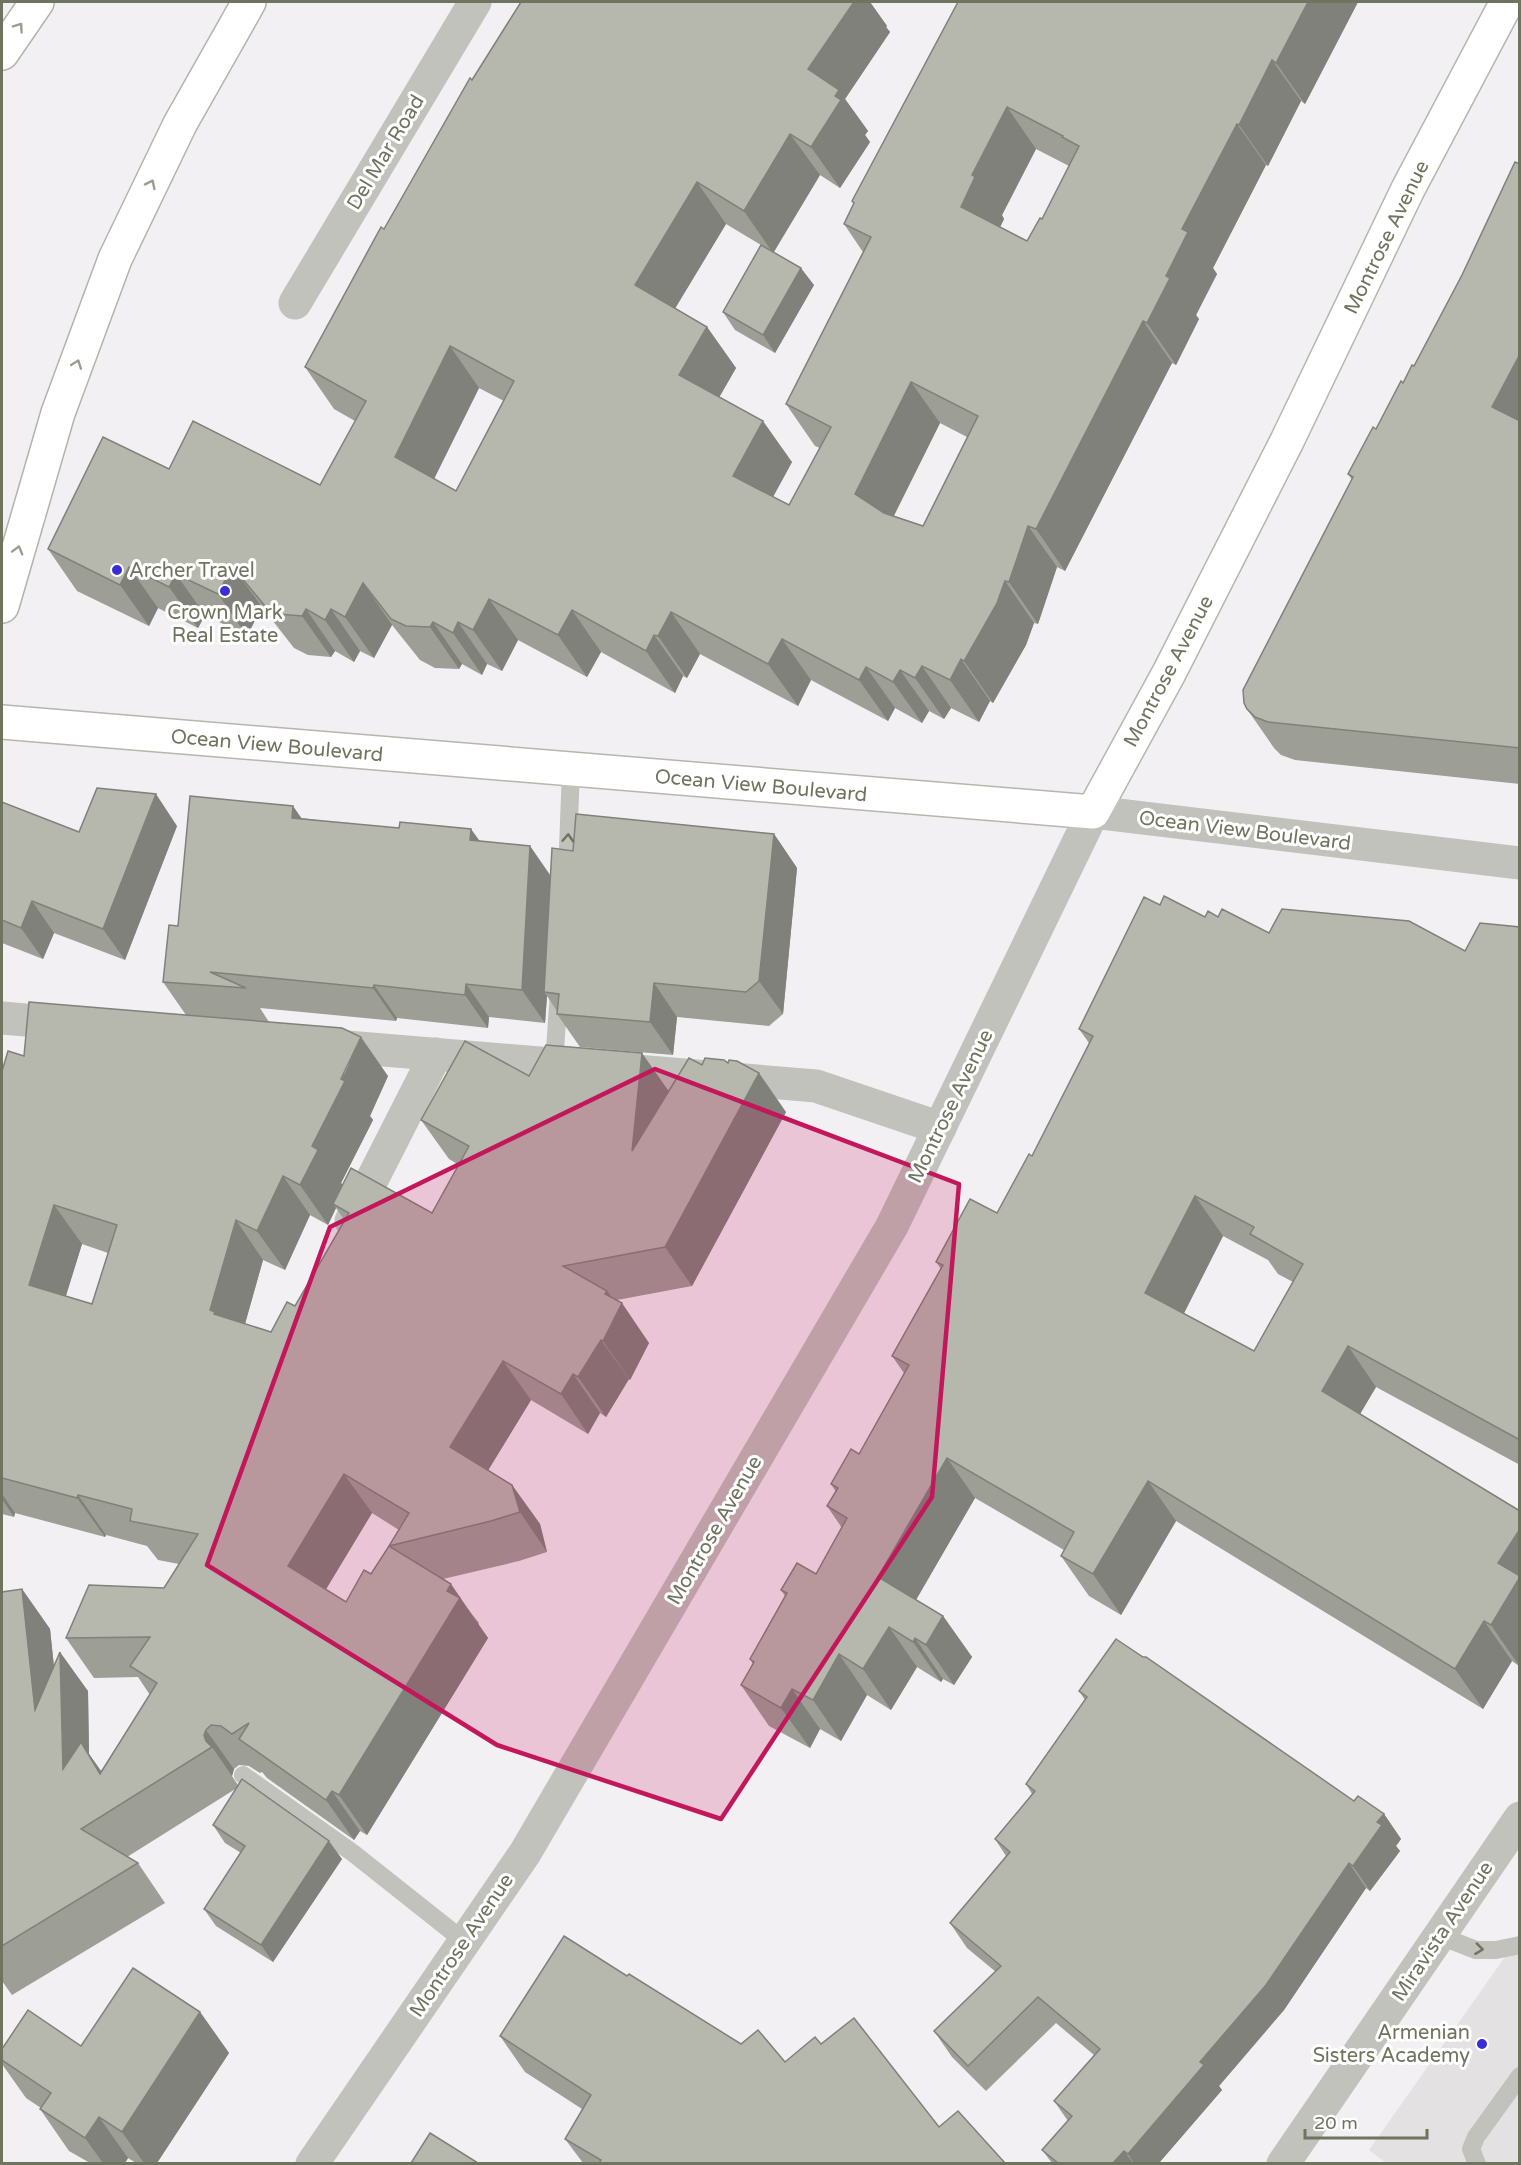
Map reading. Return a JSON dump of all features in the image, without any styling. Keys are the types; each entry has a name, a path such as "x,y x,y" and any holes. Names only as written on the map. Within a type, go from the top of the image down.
{"main road":[{"path":"2,53 37,2"},
{"path":"2,606 58,413 115,259 180,124 249,2"},
{"name":"Montrose Avenue","path":"1093,812 1169,673 1287,441 1408,189 1507,2"},
{"name":"Ocean View Boulevard","path":"2,722 1093,812"}],"street":[{"name":"Del Mar Road","path":"295,303 475,2"},
{"name":"Ocean View Boulevard","path":"1093,812 1520,863"},
{"name":"Montrose Avenue","path":"312,2163 525,1853 892,1226 1093,812"},
{"path":"2,1018 98,1026"},
{"path":"296,1042 816,1086 940,1128"},
{"path":"335,1251 436,1054"},
{"name":"Miravista Avenue","path":"1283,2163 1520,1818"}],"lane":[{"path":"565,896 571,769"},
{"path":"554,1065 560,975"},
{"path":"243,1775 353,1853 464,1941"},
{"path":"1440,1936 1476,1950 1496,1950 1520,1945"},
{"path":"1477,2163 1471,2149 1476,2136 1520,2076"}],"highlighted area":[{"path":"655,1069 959,1184 932,1497 721,1819 497,1745 207,1565 330,1227"}],"shaded area":[{"name":"Armenian Sisters Academy","path":"1519,1937 1519,2163 1386,2163 1369,2150"}],"building":[{"path":"521,2 854,2 808,69 839,90 835,96 841,100 811,147 790,134 744,211 697,182 635,285 707,327 679,375 763,421 733,476 789,505 831,427 786,404 871,237 844,224 854,203 852,201 958,2 1308,2 1276,63 1272,60 1182,229 1188,232 1166,276 1170,278 1147,323 1143,321 1036,529 1028,526 1009,582 1005,581 997,603 964,661 961,659 950,680 922,666 915,678 900,670 893,682 866,667 859,680 782,639 768,664 671,612 658,636 654,635 646,651 572,610 558,635 489,599 473,630 458,622 453,633 433,622 430,627 406,626 391,619 363,583 345,617 331,609 325,620 306,609 302,616 278,614 265,606 232,566 218,594 176,574 169,587 129,567 120,585 48,549 103,437 169,469 193,421 320,485 366,401 305,367 381,227 384,229 470,78 472,80","holes":["1007,107 1079,146 1042,219 1040,218 1027,241 961,207 975,177 972,175","450,346 514,381 456,491 395,457","911,382 978,416 923,526 884,513 855,494"]},
{"path":"1515,162 1520,164 1520,354 1492,407 1520,421 1520,748 1268,722 1255,717 1244,703 1243,690 1353,477 1348,474 1373,427 1376,429 1401,381 1403,383 1412,365 1414,366 1462,275"},
{"path":"761,245 801,268 763,335 723,312"},
{"path":"97,788 156,794 103,929 32,901 21,928 2,920 2,802 79,832"},
{"path":"190,796 293,806 292,818 399,828 400,822 471,829 470,840 530,846 522,990 466,984 465,995 210,972 246,988 163,982 169,925 178,926"},
{"path":"576,814 774,834 759,981 746,992 654,983 650,1022 557,1014 559,994 544,992 552,848 573,851"},
{"path":"1164,896 1205,917 1208,911 1218,917 1222,909 1269,933 1282,909 1409,921 1465,951 1480,923 1520,927 1520,1440 1348,1346 1322,1391 1520,1511 1520,1529 1498,1563 1520,1577 1491,1625 1484,1621 1455,1669 1148,1481 1093,1574 1061,1556 1074,1532 947,1458 878,1577 943,1616 926,1645 915,1638 913,1642 889,1627 863,1669 839,1654 813,1700 792,1689 781,1708 741,1685 754,1662 750,1659 787,1593 781,1590 797,1563 816,1574 847,1518 827,1506 838,1488 831,1484 851,1449 859,1454 909,1365 892,1356 943,1265 936,1262 970,1199 997,1213 1029,1154 1032,1156 1093,1036 1079,1029 1144,897 1160,905","holes":["1195,1196 1254,1227 1250,1234 1303,1264 1254,1351 1145,1293"]},
{"path":"29,1002 342,1028 361,1037 341,1079 345,1081 312,1146 318,1150 300,1185 283,1176 257,1231 236,1220 210,1310 215,1312 214,1314 271,1332 287,1302 295,1306 349,1213 333,1204 351,1168 432,1213 469,1146 421,1120 465,1041 529,1076 546,1045 642,1053 632,1151 689,1058 702,1065 705,1058 724,1060 728,1063 729,1060 737,1061 759,1073 665,1247 563,1266 607,1291 605,1294 622,1303 603,1341 601,1340 578,1377 573,1374 561,1394 503,1361 450,1447 512,1485 520,1512 389,1546 451,1584 447,1591 460,1598 339,1795 332,1791 326,1800 239,1739 249,1723 232,1734 221,1726 211,1725 204,1735 212,1747 81,1829 138,1863 2,1946 2,1592 22,1589 35,1710 60,1652 63,1769 81,1742 100,1774 157,1683 130,1666 150,1637 66,1638 89,1585 164,1588 198,1534 130,1521 132,1509 78,1495 77,1498 2,1478 2,1071 8,1051 24,1056","holes":["54,1205 117,1225 92,1304 29,1285","344,1474 409,1513 371,1574 364,1570 346,1602 288,1566"]},
{"path":"1116,1639 1146,1657 1354,1801 1358,1796 1384,1814 1377,1822 1382,1825 1353,1866 1349,1863 1266,1985 1200,2062 1204,2065 1128,2154 1124,2151 1113,2163 1058,2163 1042,2150 1072,2116 1054,2101 1100,2049 1038,1997 968,2066 934,2031 1001,1966 950,1923 1010,1852 995,1839 1035,1791 1026,1784 1087,1697 1079,1691"},
{"path":"242,1779 329,1841 261,1945 204,1909 245,1846 213,1825"},
{"path":"564,1936 741,2044 758,2030 785,2062 815,2037 821,2044 854,2018 939,2127 958,2111 1005,2163 599,2163 601,2160 565,2139 591,2095 500,2036"},
{"path":"133,1968 200,2012 122,2132 99,2117 85,2138 40,2109 51,2093 2,2060 2,2049 28,2010 81,2046"},
{"path":"430,2133 478,2163 411,2163"}],"place":[{"name":"Archer Travel","path":"117,570"},
{"name":"Crown Mark Real Estate","path":"225,591"},
{"name":"Armenian Sisters Academy","path":"1482,2044"}]}
